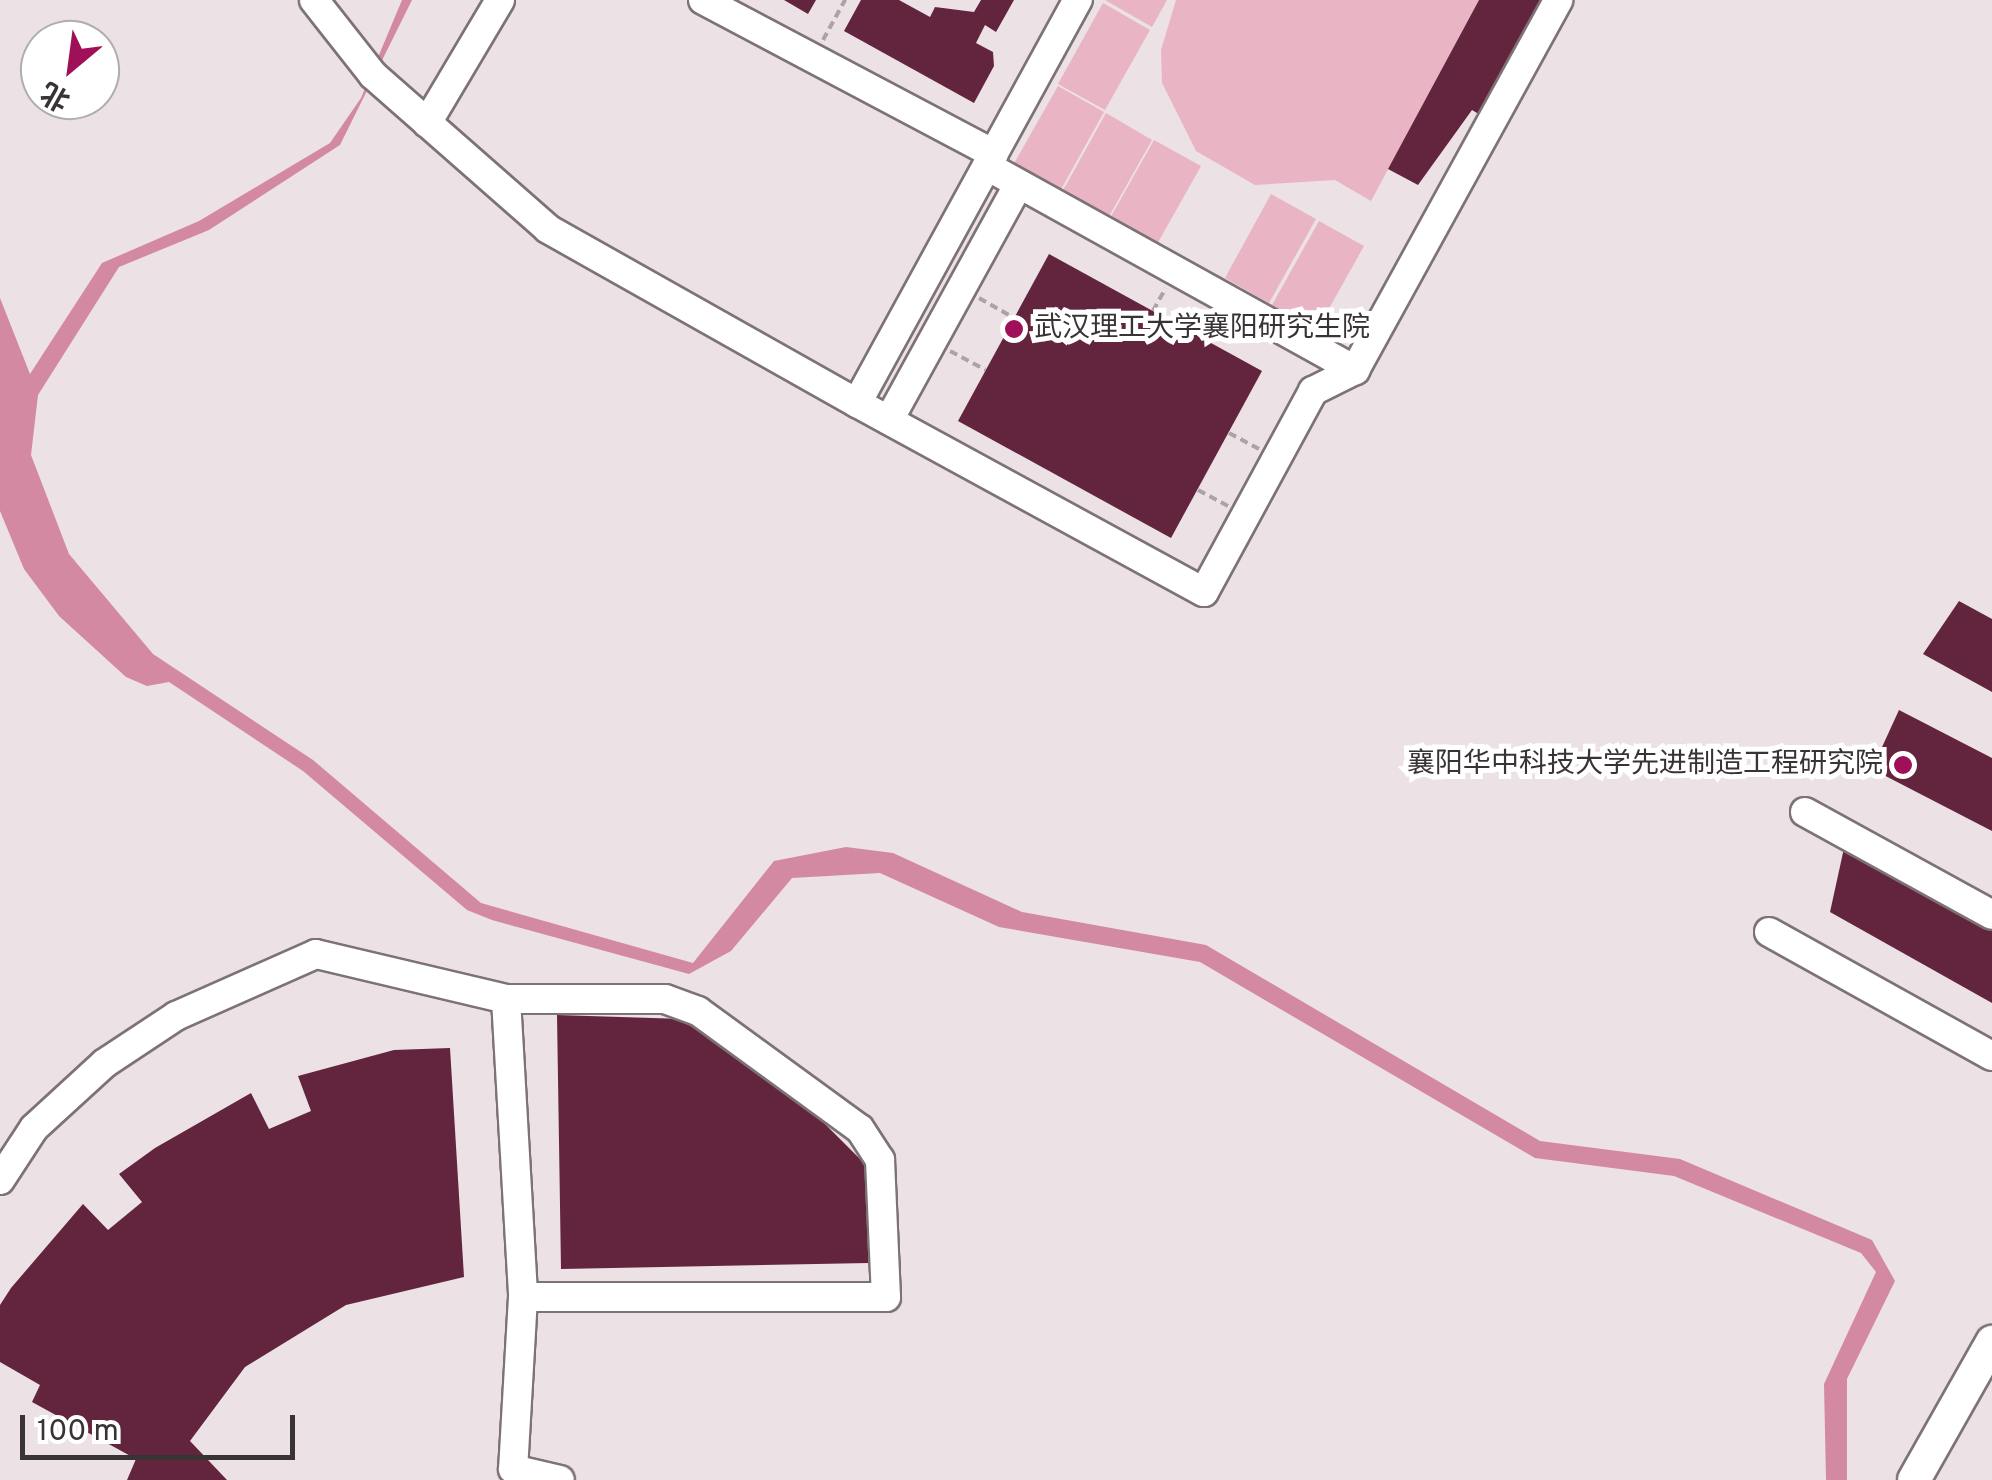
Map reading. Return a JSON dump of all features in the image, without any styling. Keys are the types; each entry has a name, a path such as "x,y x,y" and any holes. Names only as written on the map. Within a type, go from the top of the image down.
{"main road":[{"path":"1914,1480 1992,1342"}],"street":[{"path":"314,0 374,76 548,229 1204,592 1313,391 1354,370 1558,0"},
{"path":"427,123 500,0"},
{"path":"703,0 813,58 991,160 1019,184 1354,370"},
{"path":"856,402 1078,0"},
{"path":"889,420 1019,184"},
{"path":"1805,812 1992,915"},
{"path":"1769,932 1992,1056"},
{"path":"0,1180 34,1128 105,1063 176,1016 306,956 506,999 665,1000 698,1011 860,1130 880,1160 886,1297 523,1297"},
{"path":"506,999 523,1297 513,1469 560,1480"}],"path":[{"path":"813,58 845,0"},
{"path":"962,289 1014,318"},
{"path":"932,341 985,370"},
{"path":"1229,433 1276,458"},
{"path":"1198,490 1246,515"}],"shaded area":[{"path":"402,0 412,0 340,145 209,230 119,267 38,395 31,455 69,554 153,654 313,760 481,903 693,963 774,861 846,847 893,853 1022,912 1206,945 1540,1141 1680,1159 1872,1240 1895,1281 1847,1379 1847,1480 1826,1480 1824,1384 1876,1272 1861,1253 1674,1176 1535,1158 1200,962 999,927 880,873 792,878 731,951 689,974 492,920 467,910 303,771 169,682 147,686 126,677 59,616 24,569 0,511 0,298 30,374 102,263 199,221 330,143 361,98"},
{"path":"1105,0 1167,0 1152,27"},
{"path":"1176,0 1479,0 1371,201 1335,180 1255,185 1196,151 1162,83 1161,50"},
{"path":"1103,3 1150,30 1105,110 1058,84"},
{"path":"1058,86 1104,112 1059,193 1012,167"},
{"path":"1106,113 1152,140 1107,220 1061,194"},
{"path":"1154,140 1201,166 1156,246 1109,220"},
{"path":"1271,194 1316,219 1269,303 1225,278"},
{"path":"1319,221 1364,246 1317,330 1272,305"}],"building":[{"path":"784,0 816,0 808,14"},
{"path":"861,0 899,0 930,17 935,7 974,12 981,0 1014,0 996,32 985,25 976,43 993,52 994,66 974,103 844,31"},
{"path":"1479,0 1546,0 1482,116 1472,110 1418,185 1388,169"},
{"path":"1049,254 1262,371 1171,538 958,421"},
{"path":"1959,601 1992,619 1992,692 1923,654"},
{"path":"1899,710 1992,758 1992,831 1872,769"},
{"path":"1844,848 1992,926 1992,1003 1830,912"},
{"path":"557,1015 684,1019 788,1087 865,1164 869,1263 561,1269"},
{"path":"450,1048 464,1277 346,1305 245,1367 190,1441 227,1480 127,1480 136,1459 32,1402 40,1385 0,1362 0,1305 11,1288 83,1204 108,1230 142,1202 119,1174 155,1148 251,1093 269,1129 311,1111 298,1076 394,1050"}],"place":[{"name":"武汉理工大学襄阳研究生院","path":"1014,329"},
{"name":"襄阳华中科技大学先进制造工程研究院","path":"1903,765"}]}
